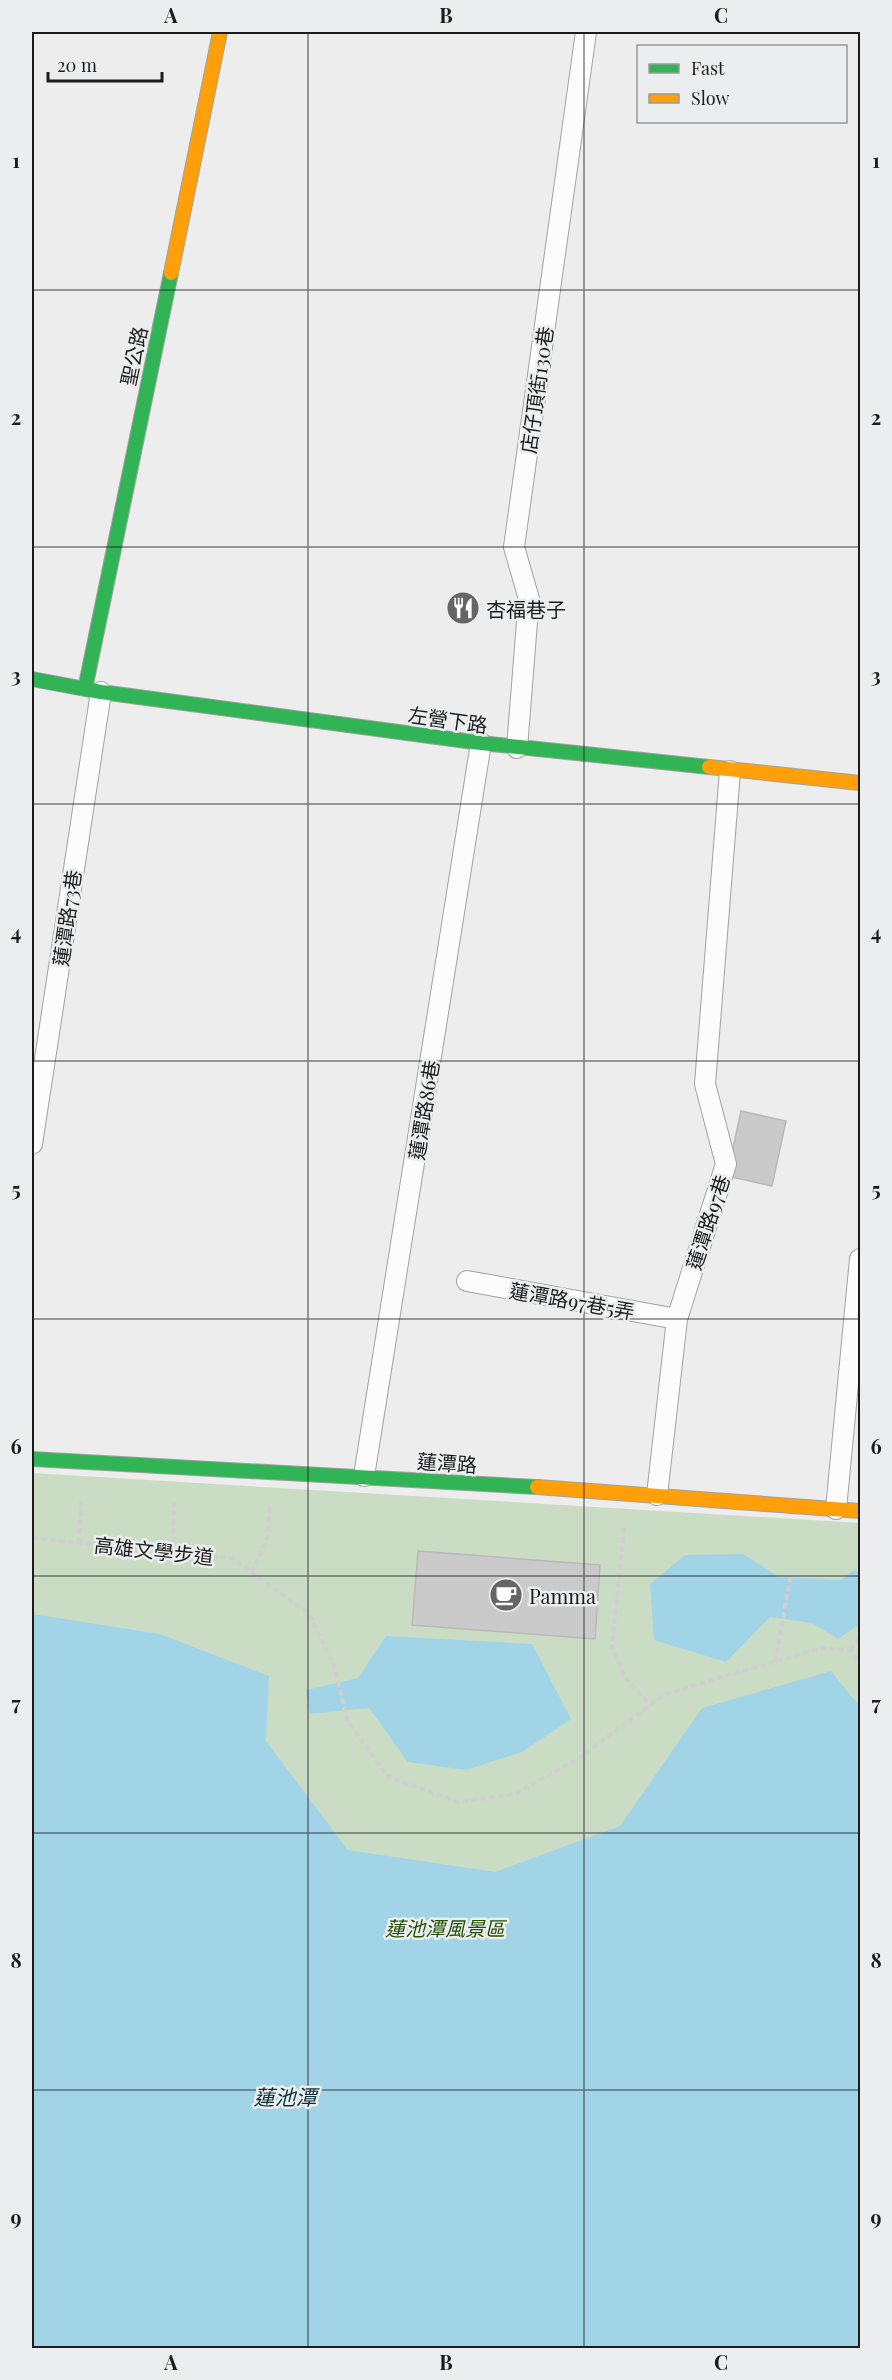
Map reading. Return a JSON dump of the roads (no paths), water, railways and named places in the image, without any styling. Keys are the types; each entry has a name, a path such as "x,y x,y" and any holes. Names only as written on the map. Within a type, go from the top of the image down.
{"street":[{"name":"聖公路","path":"93,691 220,32"},
{"name":"左營下路","path":"32,679 93,691 481,744 730,771 857,781"},
{"name":"蓮潭路","path":"32,1459 657,1494 861,1511"}],"lane":[{"name":"店仔頂街130巷","path":"516,748 527,622 531,606 514,547 586,32"},
{"name":"蓮潭路73巷","path":"32,1144 38,1066 93,691"},
{"name":"蓮潭路86巷","path":"364,1476 481,744"},
{"name":"蓮潭路97巷","path":"657,1494 676,1319 726,1164 705,1084 730,771"},
{"path":"836,1509 861,1259"},
{"name":"蓮潭路97巷5弄","path":"467,1281 676,1319"}],"water":[{"path":"743,1554 779,1577 841,1580 854,1570 860,1572 860,1624 838,1639 812,1623 770,1617 726,1662 654,1640 650,1584 685,1555"},
{"name":"蓮池潭","path":"32,1614 160,1634 269,1676 266,1741 348,1850 495,1872 620,1826 702,1708 831,1671 860,1707 860,2348 32,2348"},
{"path":"386,1636 532,1644 571,1719 522,1752 466,1770 408,1762 369,1708 309,1714 306,1690 358,1678"}],"place":[{"name":"杏福巷子","path":"463,608"},
{"name":"Pamma","path":"506,1595"}],"park label":[{"name":"蓮池潭風景區","path":"445,1927"}]}
